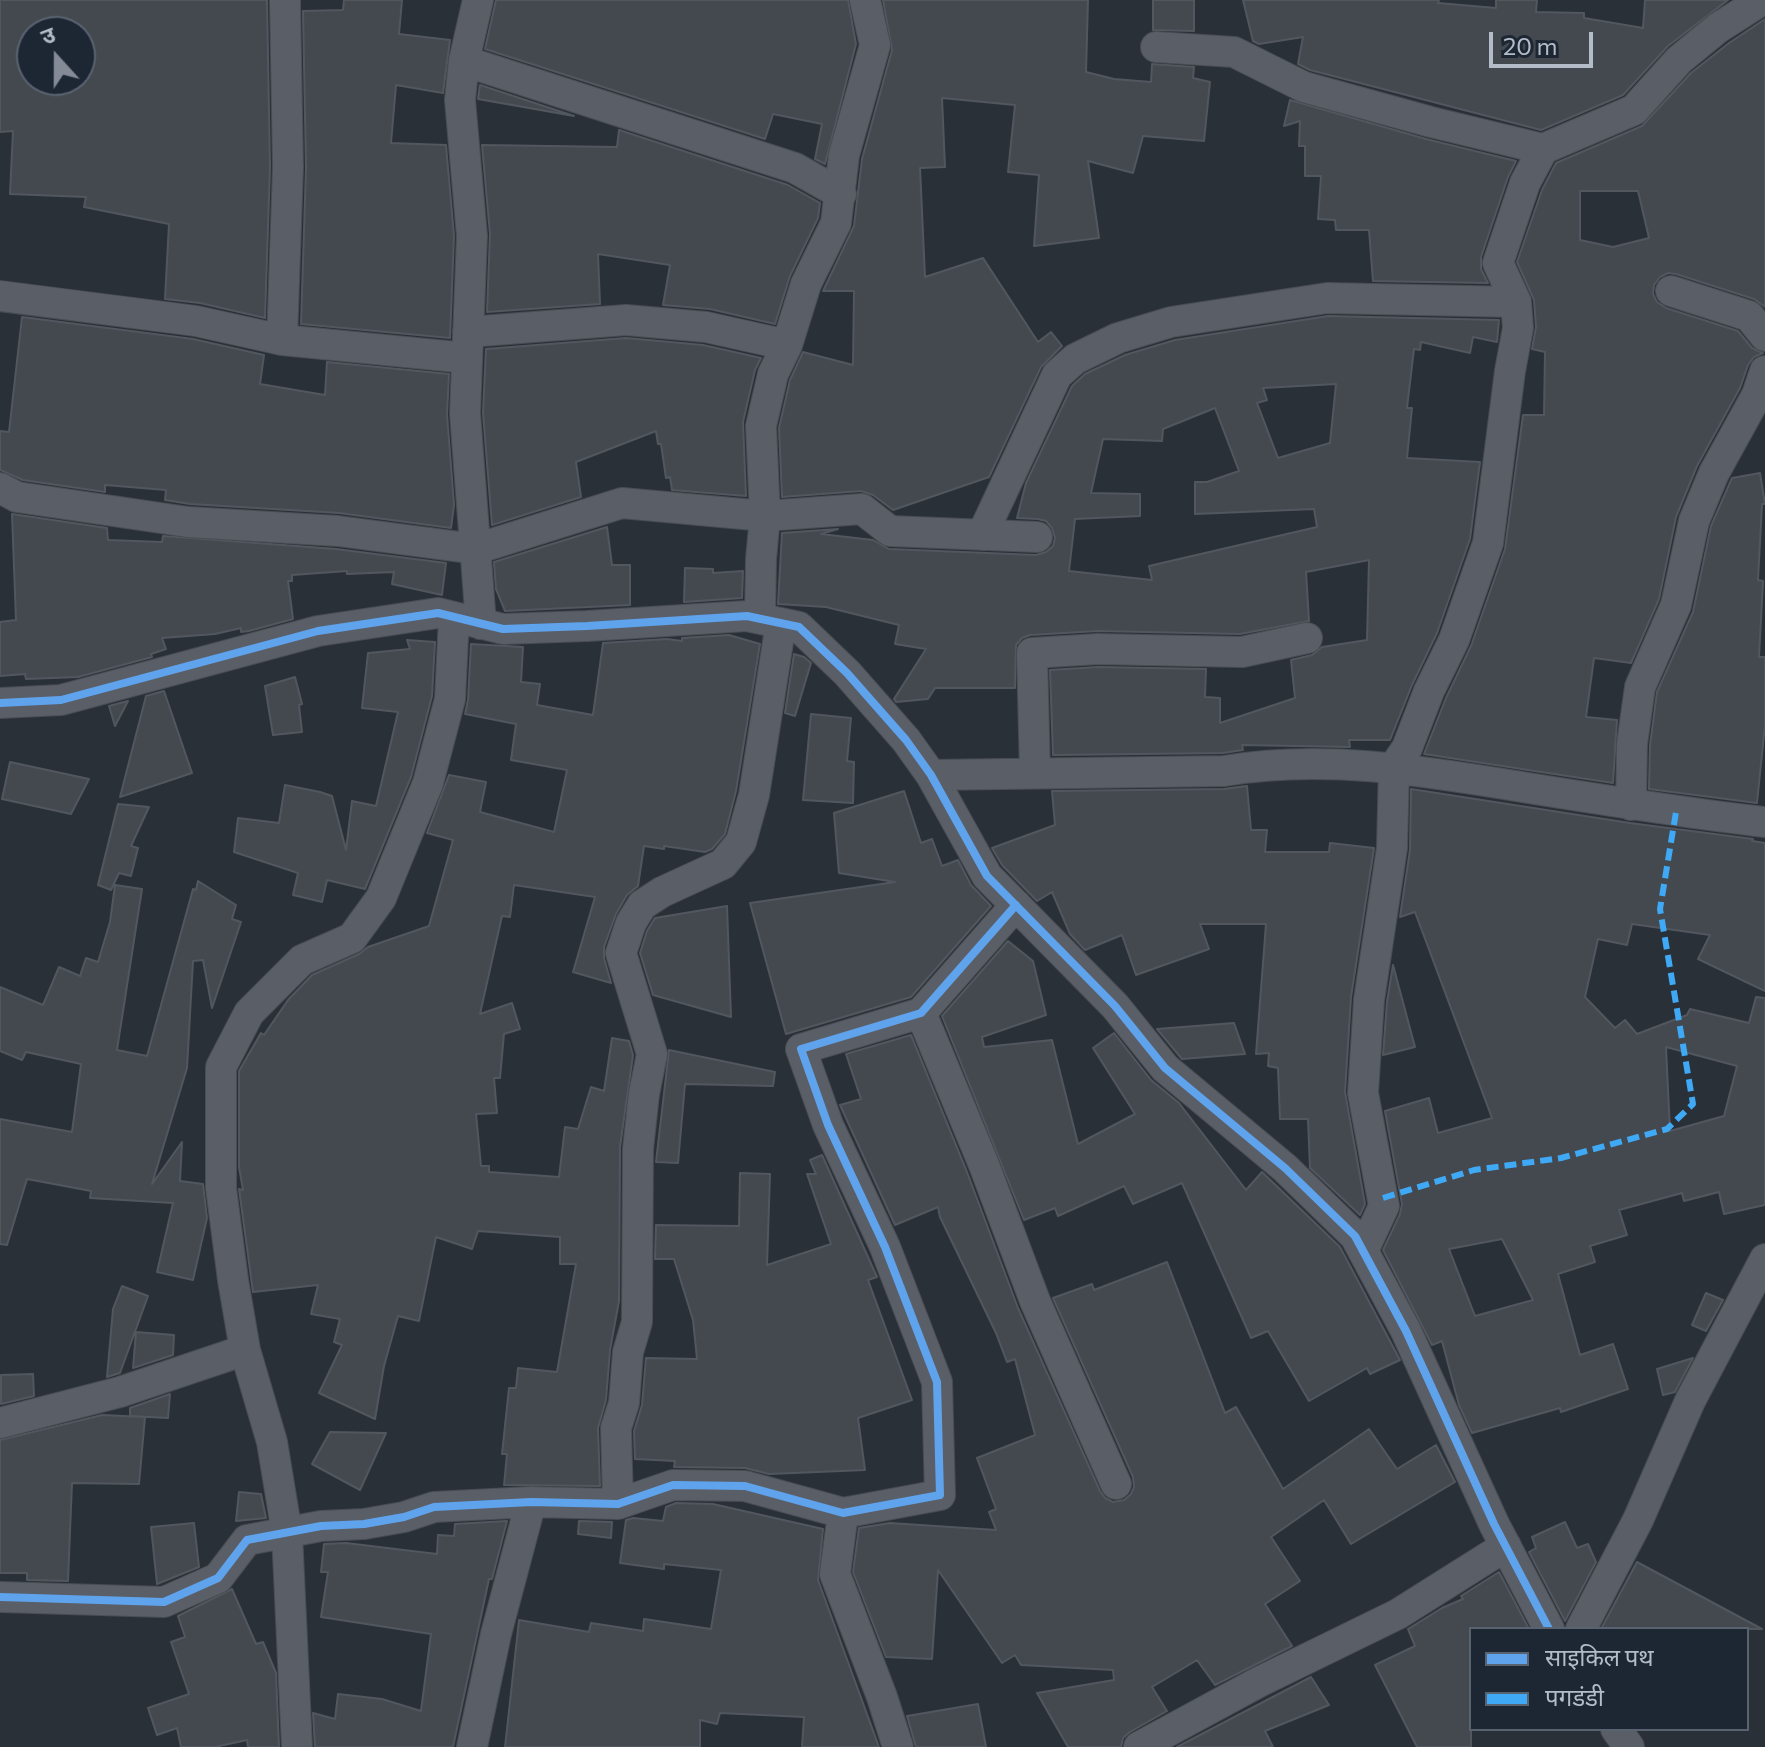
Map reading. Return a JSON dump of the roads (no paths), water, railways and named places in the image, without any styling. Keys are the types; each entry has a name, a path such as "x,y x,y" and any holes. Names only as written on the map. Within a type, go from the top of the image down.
{"street":[{"path":"282,340 288,167 285,0"},
{"path":"297,1747 287,1533 272,1442 245,1350 221,1188 221,1067 249,1013 302,960 352,938 381,898 428,783 447,713 468,620 476,549 465,413 472,236 460,100 464,61 478,0"},
{"path":"618,1504 616,1428 624,1403 628,1352 637,1322 638,1149 652,1054 621,953 631,923 642,905 662,892 723,864 741,842 758,770 770,620 761,559 765,516 761,426 773,374 787,345 806,284 836,223 844,155 875,45 865,0"},
{"path":"1156,47 1234,52 1304,87 1543,149 1634,110 1679,60 1718,28 1762,0"},
{"path":"464,61 795,168 841,194"},
{"path":"1363,1251 1384,1206 1363,1093 1369,1000 1392,848 1394,767 1407,748 1429,691 1454,640 1488,543 1518,328 1516,302 1498,263 1525,183 1543,149"},
{"path":"1671,291 1749,316 1765,336"},
{"path":"0,296 196,321 282,340 467,345 626,320 706,327 787,345"},
{"path":"982,535 1057,375 1075,359 1118,338 1171,322 1327,298 1516,302"},
{"path":"1631,805 1632,744 1640,687 1676,605 1694,521 1714,473 1757,395 1765,371"},
{"path":"0,488 17,497 188,522 338,531 476,549 622,503 765,516 862,509 890,531 1037,537"},
{"path":"0,703 61,700 318,631 438,613 503,629 747,616 799,627 847,673 906,740 931,775 987,876 1115,1006 1165,1068 1285,1168 1355,1236 1406,1331 1506,1546 1548,1627"},
{"path":"1035,773 1032,653 1098,649 1242,652 1307,638"},
{"path":"931,775 1224,771 1267,763 1394,767 1631,805 1765,822"},
{"path":"0,1597 164,1602 218,1578 247,1540 321,1526 364,1524 404,1517 434,1507 531,1502 618,1504 673,1485 745,1486 843,1513 940,1495 937,1382 885,1247 828,1125 801,1049 921,1013 1016,905"},
{"path":"921,1013 984,1165 1035,1301 1116,1484"},
{"path":"1582,1627 1638,1520 1690,1401 1763,1266"},
{"path":"0,1423 120,1392 245,1350"},
{"path":"472,1747 496,1634 531,1502"},
{"path":"843,1513 835,1574 898,1747"},
{"path":"1139,1747 1259,1682 1398,1614 1506,1546"}]}
